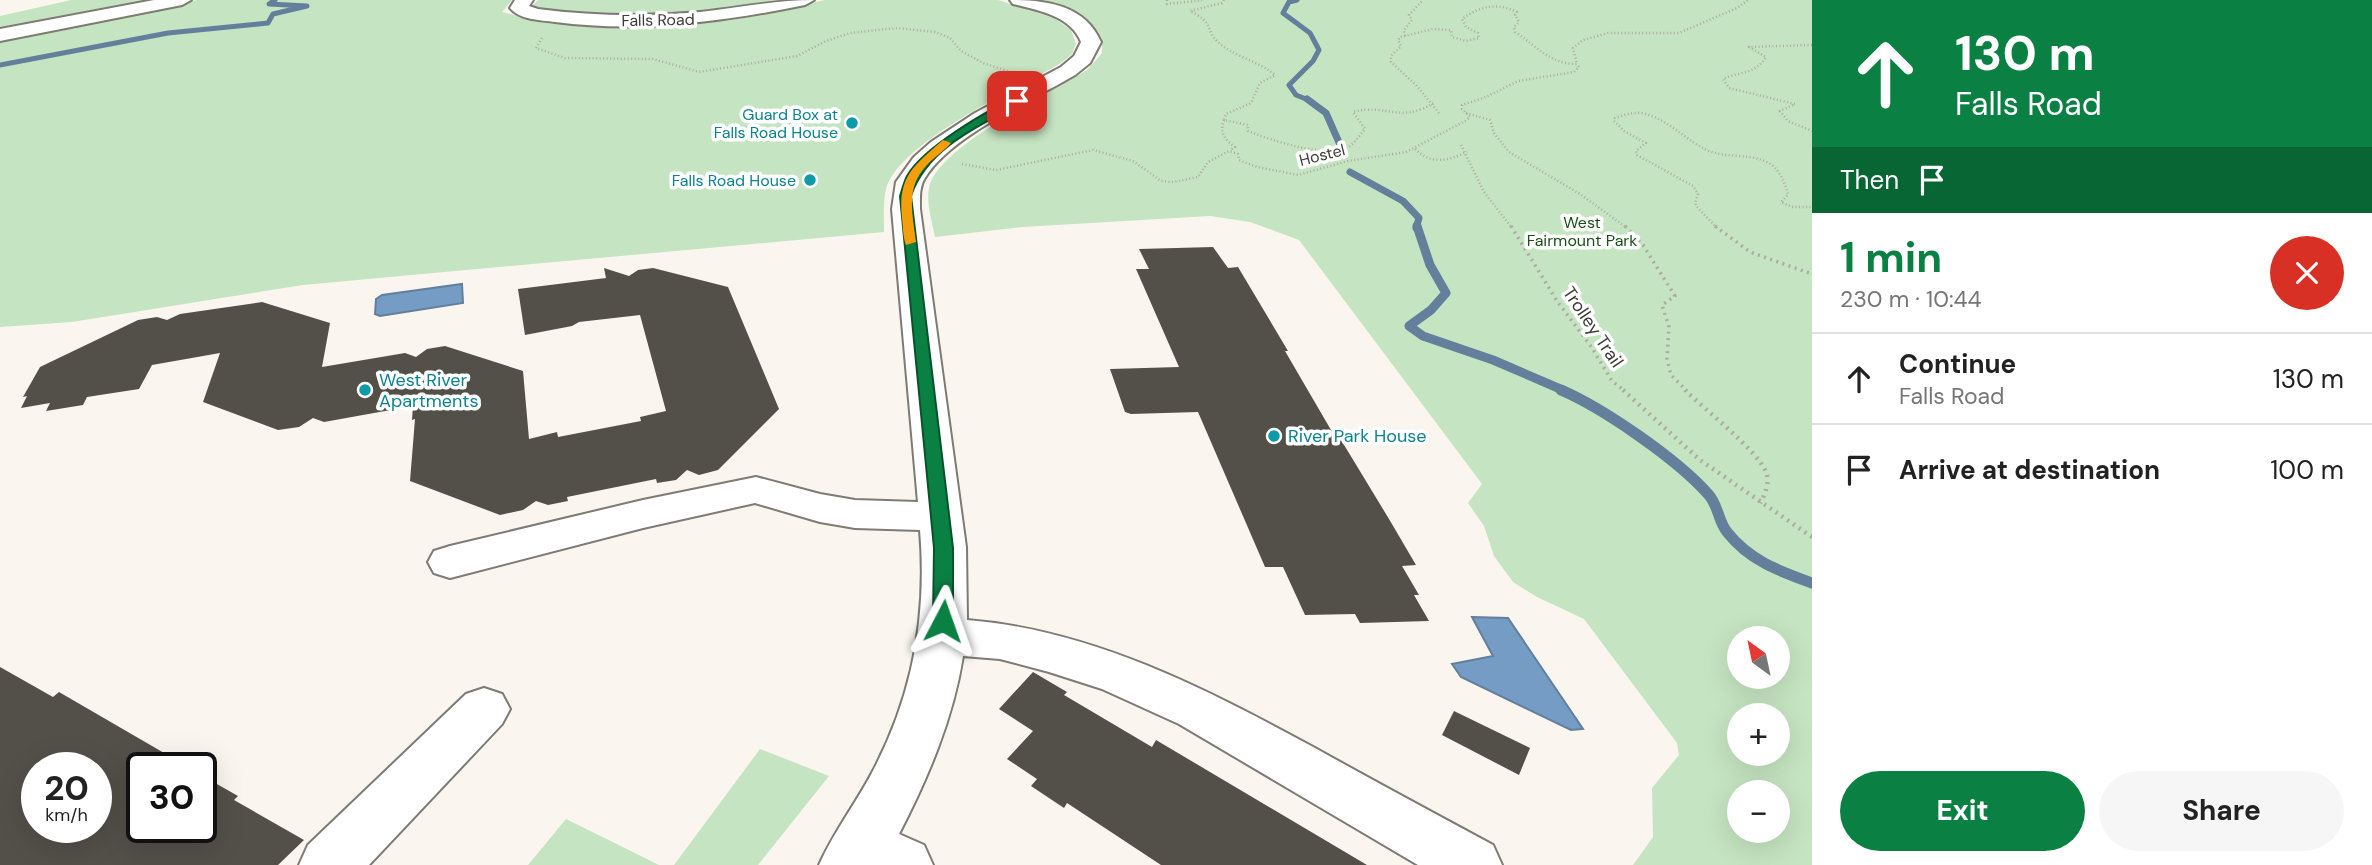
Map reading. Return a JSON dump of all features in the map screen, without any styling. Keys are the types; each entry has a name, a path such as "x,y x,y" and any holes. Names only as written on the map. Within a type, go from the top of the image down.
{"street":[{"path":"0,35 182,0"},
{"path":"524,0 519,8 521,10 541,15"},
{"name":"Falls Road","path":"541,15 612,21 669,21 739,15 805,0"},
{"path":"871,858 878,819 915,741 926,710 941,636 945,574 909,232 906,196 908,185 932,154 958,135 1048,83 1083,59 1091,42 1090,36 1068,17 1019,0"},
{"path":"450,562 643,514 756,490 820,508 855,514 940,517"},
{"path":"941,636 1000,641 1120,675 1197,709 1472,865"},
{"path":"329,865 484,709"}],"path":[{"path":"1167,0 1167,4 1173,5 1204,0"},
{"path":"932,154 989,170 1080,151 1102,151 1133,161 1161,181 1173,182 1198,177 1208,162 1235,147 1222,136 1220,130 1226,114 1251,103 1260,83 1275,75 1267,68 1217,42 1206,19 1191,11 1198,7 1222,3 1224,0"},
{"path":"1405,36 1404,30 1412,20 1409,15 1423,0"},
{"path":"1439,113 1434,103 1421,94 1416,85 1391,62 1391,55 1401,46 1398,40 1405,36 1440,28 1451,30 1452,37 1460,40 1479,38 1478,33 1466,27 1462,19 1485,6 1504,7 1517,12 1519,22 1514,27 1515,32 1540,50 1550,62 1563,65 1577,64 1573,48 1587,38 1632,31 1680,33 1727,13 1748,0"},
{"path":"541,15 535,21 535,28 542,35 537,48 554,56 653,58 699,72 797,55 826,41 857,32 897,28 935,32 950,38 961,51 989,66 1048,83"},
{"path":"1812,45 1749,47 1764,55 1766,60 1755,72 1723,79 1729,88 1795,104 1780,111 1788,121 1812,131"},
{"name":"Hostel","path":"1229,151 1238,154 1239,160 1257,167 1298,175 1348,161 1415,149 1467,120 1470,117 1462,105 1486,97 1518,81 1574,72 1579,67 1577,64"},
{"path":"1224,120 1244,122 1248,125 1248,131 1273,141 1307,148 1338,149 1350,146 1365,129 1353,112 1366,109 1415,115 1434,103"},
{"path":"1466,113 1490,120 1496,140 1511,156 1586,198 1631,231 1653,257 1675,296 1662,305 1670,327 1667,359 1671,375 1709,414 1737,436 1766,472 1766,492 1760,503"},
{"path":"1812,207 1796,208 1782,202 1788,191 1779,172 1765,162 1704,149 1667,122 1655,118 1623,115 1614,121 1646,143 1636,151 1643,161 1693,186 1698,194 1695,203 1702,215 1734,244 1760,258 1812,274"},
{"name":"Trolley Trail","path":"1461,145 1467,152 1484,192 1505,218 1612,382 1634,398 1700,460 1812,537"},
{"path":"1415,149 1436,162 1450,160 1467,152"}],"green space":[{"path":"71,0 167,0 0,32 0,16"},
{"path":"197,0 512,0 502,12 526,18 604,24 677,24 738,19 825,0 998,0 1054,18 1071,30 1076,44 1072,54 1061,63 962,118 913,153 895,171 886,189 884,232 303,285 72,322 0,327 0,38"},
{"path":"538,0 786,0 725,11 634,15 542,11 533,5"},
{"name":"West Fairmount Park","path":"1035,0 1812,0 1812,865 1633,865 1653,837 1652,788 1679,755 1677,743 1584,619 1537,597 1513,582 1494,556 1484,526 1468,503 1482,484 1299,240 1250,222 1210,216 1023,227 935,237 928,194 936,172 973,139 1088,69 1102,53 1102,38 1097,30 1090,23 1064,9"},
{"path":"760,749 829,776 758,865 674,865"},
{"path":"566,819 659,865 528,865"}],"water":[{"path":"462,284 463,303 380,316 375,314 376,299 382,295"},
{"path":"1472,617 1508,618 1583,729 1571,730 1461,677 1452,664 1493,656"}],"building":[{"name":"River Park House","path":"1213,247 1228,268 1238,267 1331,430 1335,430 1416,565 1402,566 1419,595 1414,595 1429,621 1360,623 1355,614 1305,615 1283,567 1265,567 1198,412 1125,412 1110,369 1179,367 1136,269 1149,269 1139,249"},
{"name":"West River Apartments","path":"604,268 629,276 638,270 653,268 728,287 779,409 718,470 699,475 687,470 676,480 657,483 656,479 567,497 568,501 548,505 536,501 523,510 500,515 410,481 415,419 412,420 413,406 324,422 313,418 299,427 278,430 203,402 220,353 152,365 139,389 87,397 83,405 46,411 50,403 21,408 27,396 23,397 40,367 138,320 157,317 167,320 180,314 262,302 330,323 322,367 405,353 416,357 427,349 445,346 523,371 529,439 557,432 558,437 641,421 640,417 666,411 640,315 579,322 572,326 525,335 518,289 606,278"},
{"path":"0,667 53,697 59,692 162,752 126,752 126,843 217,843 217,784 238,796 234,800 304,840 278,865 0,865"},
{"path":"1033,672 1067,692 1064,695 1152,747 1156,740 1367,865 1161,865 1067,803 1064,808 1031,786 1037,779 1007,759 1033,731 999,709"},
{"path":"1454,711 1530,748 1519,775 1442,735"}],"waterway":[{"path":"0,65 168,33 268,23 273,14 307,6 269,4 275,0"},
{"path":"1297,0 1289,2 1283,13 1310,33 1319,50 1313,61 1289,85 1296,95 1308,100"},
{"path":"1308,100 1326,113 1341,147"},
{"path":"1350,172 1403,201 1419,218 1416,228"},
{"path":"1417,226 1430,265 1446,293 1431,310 1409,326 1423,336 1493,360 1565,391"},
{"path":"1561,390 1618,422 1659,450 1695,480 1711,498 1724,528 1745,551 1777,569 1812,583"}],"slow traffic":[{"path":"910,242 906,209 908,185 921,165 946,143"}],"place":[{"name":"Guard Box at Falls Road House","path":"852,123"},
{"name":"Falls Road House","path":"810,180"},
{"name":"West River Apartments","path":"365,390"},
{"name":"River Park House","path":"1274,436"}],"route":[{"path":"943,621 944,548 906,196 912,176 932,154 958,135 1017,101"}]}
